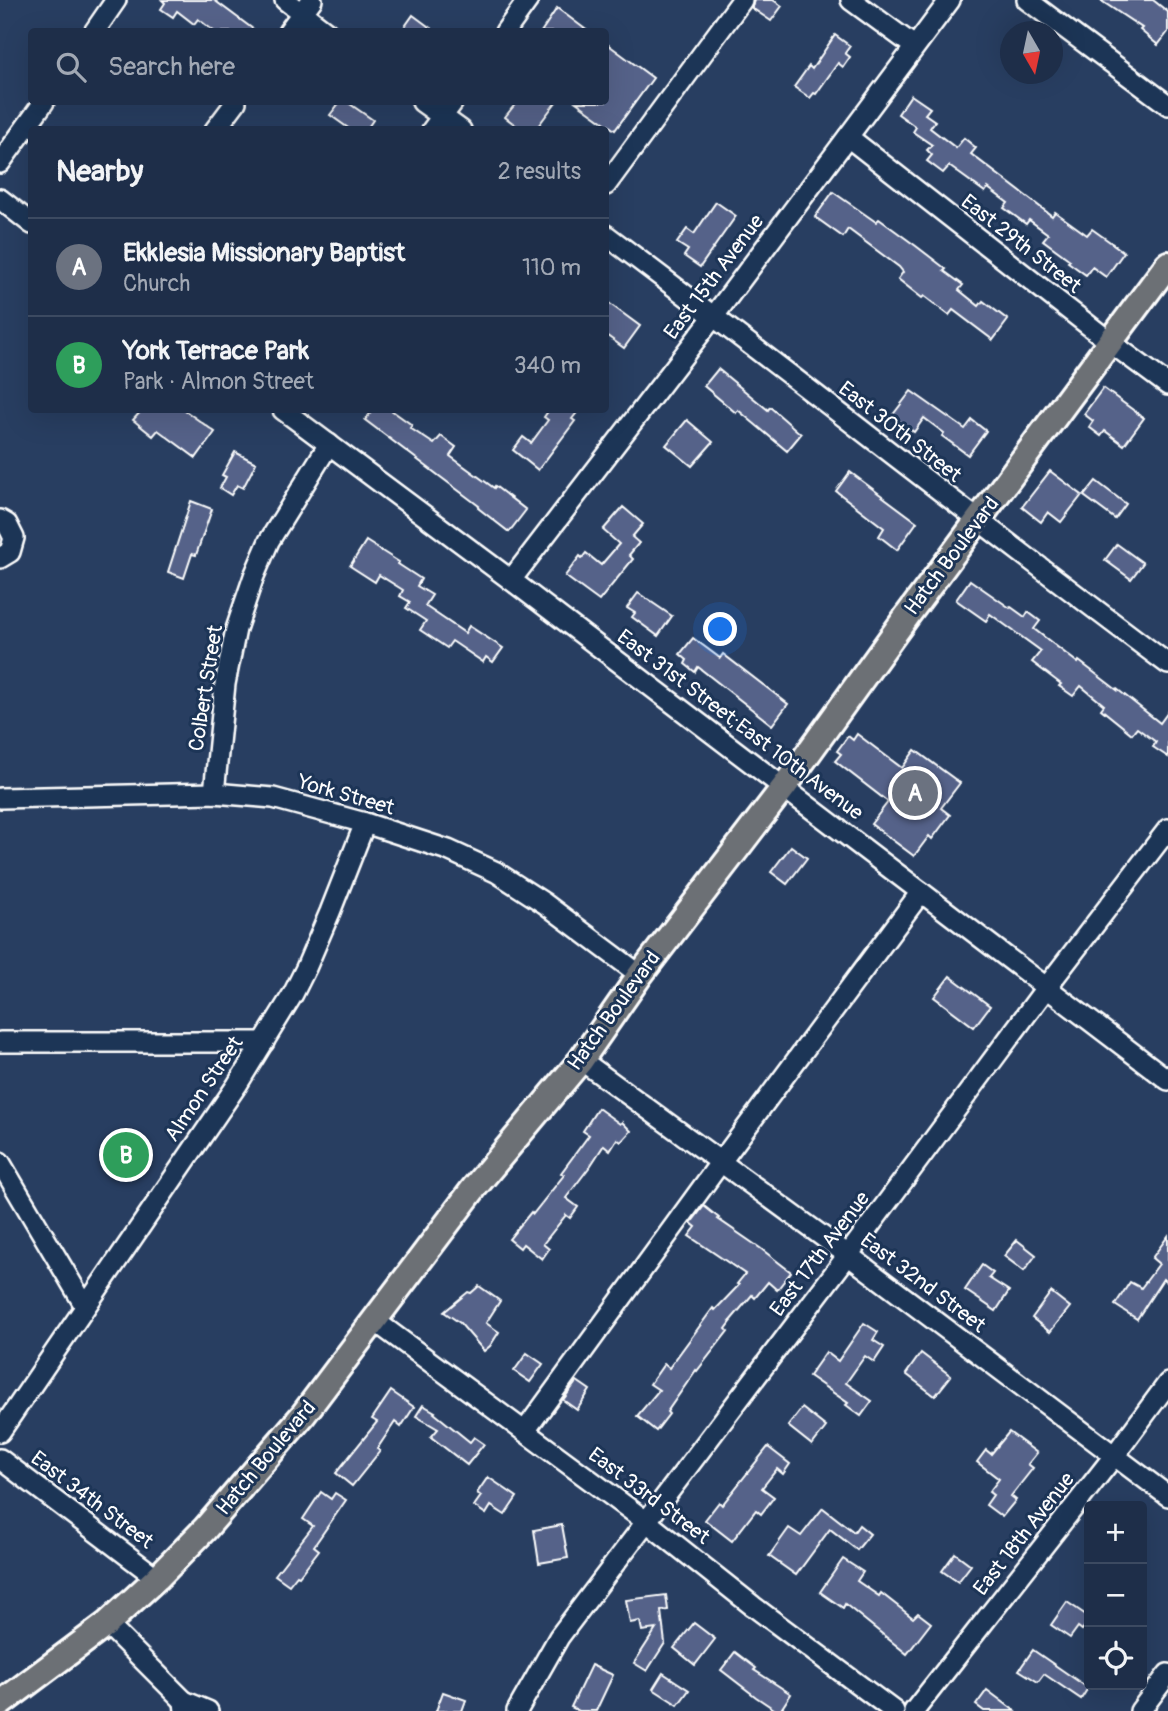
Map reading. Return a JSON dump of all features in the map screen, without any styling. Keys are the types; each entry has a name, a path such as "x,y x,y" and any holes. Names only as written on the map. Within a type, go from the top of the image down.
{"main road":[{"name":"Hatch Boulevard","path":"0,1704 107,1625 157,1578 254,1474 324,1388 474,1188 581,1060 640,975 784,787 1168,264"}],"street":[{"path":"97,28 116,0"},
{"path":"285,0 307,7 324,28"},
{"path":"508,28 528,0"},
{"path":"609,181 742,0"},
{"path":"851,0 914,46"},
{"name":"East 15th Avenue","path":"511,580 714,316 950,0"},
{"path":"1027,0 1168,105"},
{"path":"291,28 307,7"},
{"path":"0,163 42,105"},
{"path":"218,126 234,105"},
{"path":"426,105 442,116"},
{"name":"East 29th Street","path":"848,136 1168,385"},
{"path":"0,199 28,220"},
{"name":"East 30th Street","path":"609,237 1168,664"},
{"name":"East 31st Street;East 10th Avenue","path":"287,413 1168,1080"},
{"name":"Colbert Street","path":"214,793 225,684 236,629 269,541 329,444"},
{"path":"0,520 7,524 14,538 10,552 0,558"},
{"name":"York Street","path":"0,798 214,793 273,798 365,823 448,850 496,872 544,903 640,975"},
{"name":"Almon Street","path":"0,1432 264,1042 306,968 365,823"},
{"name":"East 17th Avenue","path":"517,1711 559,1637 1168,829"},
{"path":"525,1431 921,892"},
{"path":"0,1042 264,1042"},
{"name":"East 32nd Street","path":"581,1060 848,1255 1168,1496"},
{"path":"0,1162 85,1306"},
{"name":"East 33rd Street","path":"375,1321 647,1522 753,1606 894,1711"},
{"name":"East 18th Avenue","path":"914,1711 1168,1383"},
{"name":"East 34th Street","path":"0,1458 157,1578"},
{"path":"107,1625 184,1706 208,1711"},
{"path":"1140,1711 1168,1674"}],"building":[{"path":"162,0 214,0 252,28 210,28 198,19 194,24 177,11 173,17 161,9 165,3"},
{"path":"754,0 773,0 782,6 771,21 752,8"},
{"path":"1100,0 1153,0 1168,12 1168,32 1158,45 1140,30 1142,28"},
{"path":"557,8 584,28 544,28"},
{"path":"413,15 431,28 404,28"},
{"path":"835,35 850,46 845,53 850,57 843,67 838,63 816,94 810,98 794,87 809,66 812,69"},
{"path":"609,45 653,78 615,130 580,105 609,105"},
{"path":"911,95 930,108 925,114 935,121 930,128 956,148 964,138 976,148 971,154 1052,216 1055,212 1087,235 1092,229 1124,252 1106,277 1092,267 1086,275 1068,262 1070,260 1043,240 1048,234 1029,220 1026,224 1004,208 1008,203 988,188 985,192 949,166 943,173 927,161 932,155 927,150 932,145 913,132 916,127 898,114"},
{"path":"338,105 351,105 373,120 369,126 345,126 330,115"},
{"path":"515,105 554,105 538,126 517,126 505,117"},
{"path":"833,192 876,222 879,219 946,269 944,271 963,285 959,290 979,306 983,301 1008,320 993,340 953,310 949,315 924,296 922,298 898,279 903,272 899,267 848,229 843,237 815,217"},
{"path":"716,202 736,216 700,267 684,256 688,250 677,243 687,229 694,234"},
{"path":"609,303 640,326 624,348 609,337"},
{"path":"718,369 768,410 770,407 801,434 787,451 704,386"},
{"path":"1103,388 1144,418 1124,445 1105,431 1101,436 1089,427 1093,421 1084,414"},
{"path":"911,391 965,429 972,420 986,431 968,455 942,436 944,433 924,418 914,432 892,416"},
{"path":"139,413 188,413 215,432 196,458 158,430 153,436 133,420"},
{"path":"371,413 395,413 412,425 410,428 434,444 441,436 456,447 450,456 526,510 509,532 478,508 479,506 365,420"},
{"path":"547,413 577,413 572,419 575,421 538,470 513,450 523,437 531,443 548,420 544,417"},
{"path":"687,420 713,442 692,466 666,445"},
{"path":"235,452 256,463 243,488 237,485 231,495 220,488 226,477 222,475"},
{"path":"1050,471 1082,495 1061,522 1048,512 1041,522 1022,507"},
{"path":"850,472 917,522 897,550 879,536 884,528 836,491"},
{"path":"1096,481 1126,504 1115,519 1084,496"},
{"path":"191,501 212,509 196,555 192,554 184,578 168,572"},
{"path":"623,507 643,524 632,537 639,543 629,555 633,559 599,601 565,576 580,556 582,558 586,553 601,565 619,544 603,530"},
{"path":"366,541 421,579 417,586 432,595 425,606 465,633 469,626 503,648 493,662 486,657 483,662 452,641 447,648 420,630 426,621 406,608 410,602 400,596 403,590 379,575 375,582 350,566"},
{"path":"1117,544 1143,563 1131,579 1105,560"},
{"path":"970,580 1025,617 1028,612 1040,621 1034,629 1160,723 1168,712 1168,757 1153,747 1156,742 1137,728 1132,734 1101,709 1104,705 1081,686 1073,696 1059,686 1061,684 1032,662 1041,651 990,614 986,621 956,600"},
{"path":"638,593 672,616 658,636 632,617 635,613 627,608"},
{"path":"693,638 720,658 723,654 788,704 772,725 698,667 695,672 685,664 687,660 680,654"},
{"path":"857,734 902,768 915,750 960,783 941,808 950,815 932,839 929,836 914,856 871,824 888,802 835,761 841,754 837,751 848,736 853,740"},
{"path":"791,846 807,858 787,884 771,872"},
{"path":"950,976 990,1006 974,1027 934,997"},
{"path":"598,1108 620,1124 622,1122 631,1131 621,1142 617,1139 610,1150 604,1145 566,1198 578,1207 570,1218 566,1215 543,1244 549,1249 542,1259 523,1244 520,1248 509,1239 564,1175 561,1173 589,1135 583,1131"},
{"path":"704,1206 791,1272 777,1290 768,1282 755,1298 752,1295 730,1321 726,1329 728,1331 696,1370 656,1431 637,1416 659,1390 650,1384 664,1364 669,1368 713,1308 715,1310 739,1285 737,1284 745,1274 689,1236 696,1227 691,1223"},
{"path":"1168,1236 1168,1283 1163,1279 1137,1319 1115,1305 1130,1282 1141,1288 1159,1264 1152,1258"},
{"path":"1017,1240 1036,1255 1024,1271 1004,1256"},
{"path":"982,1265 993,1273 989,1278 1009,1291 996,1311 965,1290"},
{"path":"479,1286 500,1301 486,1323 499,1332 484,1351 460,1323 444,1312"},
{"path":"1051,1292 1070,1307 1050,1332 1032,1318"},
{"path":"864,1323 878,1332 873,1340 884,1347 874,1362 865,1356 846,1383 872,1401 861,1416 846,1405 848,1403 809,1376 826,1352 838,1361"},
{"path":"527,1353 543,1364 530,1382 514,1371"},
{"path":"921,1353 951,1376 935,1396 906,1374"},
{"path":"577,1381 590,1390 577,1410 563,1400"},
{"path":"391,1391 414,1407 401,1427 395,1422 377,1449 380,1451 352,1486 336,1473 377,1422 372,1419"},
{"path":"423,1405 470,1442 474,1437 484,1444 467,1465 431,1437 438,1429 416,1416"},
{"path":"802,1408 826,1427 812,1445 788,1426"},
{"path":"1009,1432 1037,1453 1028,1464 1033,1468 1011,1496 1016,1500 1002,1517 986,1505 993,1495 989,1492 999,1479 977,1462 986,1450 991,1454"},
{"path":"768,1447 790,1464 783,1474 777,1469 762,1488 774,1497 761,1514 756,1510 732,1541 705,1520 719,1502 722,1505"},
{"path":"488,1477 517,1497 505,1515 491,1506 486,1514 474,1506 481,1496 477,1493"},
{"path":"321,1492 331,1499 335,1493 346,1500 314,1546 319,1550 289,1585 275,1575 313,1526 303,1519"},
{"path":"823,1508 854,1532 859,1525 870,1534 857,1550 830,1529 796,1575 769,1556 789,1528 801,1536"},
{"path":"562,1525 568,1558 539,1563 534,1530"},
{"path":"955,1553 971,1565 958,1582 942,1571"},
{"path":"843,1559 863,1572 857,1581 879,1596 881,1593 913,1618 918,1613 931,1623 907,1654 845,1604 843,1608 820,1592"},
{"path":"666,1595 668,1610 661,1611 665,1643 647,1671 634,1663 656,1629 642,1631 640,1621 630,1623 626,1600"},
{"path":"1067,1602 1084,1614 1084,1627 1082,1630 1078,1627 1070,1638 1051,1625"},
{"path":"694,1623 715,1639 695,1665 674,1648"},
{"path":"1033,1650 1084,1685 1084,1690 1087,1690 1081,1699 1044,1674 1038,1682 1019,1670"},
{"path":"735,1652 756,1668 754,1670 791,1694 780,1711 756,1697 721,1670"},
{"path":"591,1665 613,1675 596,1711 579,1711 571,1707"},
{"path":"663,1673 689,1690 678,1705 653,1689"},
{"path":"987,1690 1015,1711 984,1711 976,1705"},
{"path":"443,1692 466,1700 462,1711 436,1711"}],"place":[{"name":"Ekklesia Missionary Baptist","path":"915,793"},
{"name":"York Terrace Park","path":"126,1155"}]}
